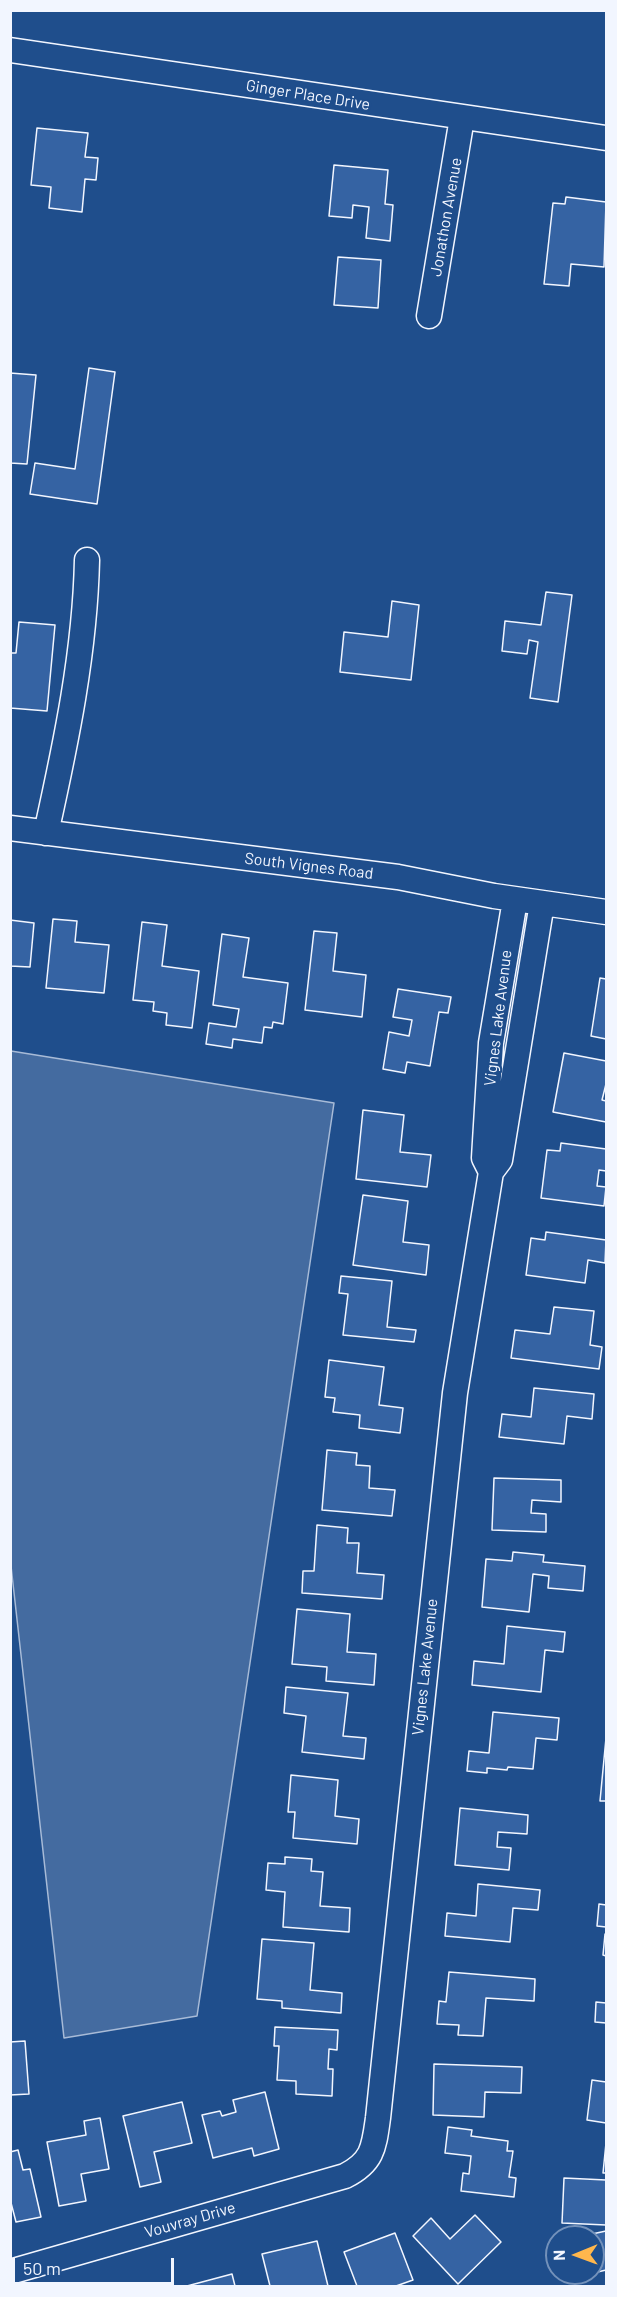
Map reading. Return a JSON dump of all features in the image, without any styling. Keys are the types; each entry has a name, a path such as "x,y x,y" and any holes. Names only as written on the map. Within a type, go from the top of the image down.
{"street":[{"name":"Ginger Place Drive","path":"10,50 606,138"},
{"name":"Jonathon Avenue","path":"429,316 462,118"},
{"path":"46,833 76,684 86,601 87,560"},
{"name":"South Vignes Road","path":"10,828 398,877 515,900 606,912"},
{"name":"Vignes Lake Avenue","path":"491,1172 484,1158 491,1043 515,900"},
{"name":"Vignes Lake Avenue","path":"366,2162 374,2143 378,2118 454,1402 491,1172 500,1160 542,903"},
{"name":"Vouvray Drive","path":"10,2272 345,2176 366,2162"}],"water":[{"path":"11,1051 334,1103 197,2016 64,2038 10,1557"}],"building":[{"path":"37,128 88,133 85,157 98,158 96,180 85,179 82,212 49,208 51,187 31,185"},
{"path":"334,165 388,170 385,204 393,205 390,241 366,238 369,207 353,205 352,218 329,216"},
{"path":"566,197 606,202 604,267 571,264 569,286 544,284 553,203 565,204"},
{"path":"338,257 381,260 378,308 334,305"},
{"path":"89,368 115,372 97,504 30,494 35,463 75,469"},
{"path":"10,373 36,375 27,464 10,463"},
{"path":"546,592 572,595 558,702 530,698 538,642 529,640 527,654 502,651 505,621 541,625"},
{"path":"392,601 419,605 411,680 340,672 344,632 388,637"},
{"path":"19,622 55,625 47,711 10,708 10,653 16,653"},
{"path":"53,919 77,921 75,942 109,945 104,993 46,988"},
{"path":"10,920 34,923 30,967 10,966"},
{"path":"142,922 167,925 162,966 199,971 192,1028 166,1025 167,1013 153,1011 154,1002 133,1000"},
{"path":"314,931 337,933 333,971 366,975 362,1017 305,1010"},
{"path":"222,934 249,938 243,977 288,983 283,1024 273,1022 272,1028 264,1027 262,1043 233,1039 232,1048 206,1044 209,1023 236,1027 239,1009 213,1005"},
{"path":"600,978 606,979 606,1039 591,1036"},
{"path":"398,989 451,997 448,1013 439,1012 430,1066 407,1062 405,1073 383,1069 389,1032 409,1036 412,1020 393,1017"},
{"path":"564,1053 606,1061 606,1084 602,1100 606,1101 606,1122 553,1112"},
{"path":"363,1110 404,1115 400,1152 431,1155 427,1187 356,1179"},
{"path":"561,1143 606,1149 606,1171 599,1170 597,1186 606,1187 604,1206 541,1198 547,1150 560,1151"},
{"path":"363,1195 408,1201 403,1242 429,1245 426,1275 353,1265"},
{"path":"546,1232 606,1240 605,1263 588,1260 585,1283 526,1275 531,1238 545,1240"},
{"path":"341,1276 392,1281 387,1327 416,1330 414,1342 343,1335 348,1294 339,1293"},
{"path":"554,1307 594,1311 590,1345 602,1347 599,1369 511,1358 515,1330 550,1334"},
{"path":"329,1360 384,1367 379,1405 403,1408 400,1433 359,1428 360,1415 333,1412 335,1398 325,1397"},
{"path":"534,1388 594,1394 592,1419 567,1416 564,1444 499,1437 502,1414 531,1417"},
{"path":"327,1450 357,1453 356,1465 370,1466 369,1488 395,1490 392,1516 322,1510"},
{"path":"494,1478 561,1480 561,1502 532,1500 531,1513 546,1514 546,1532 492,1530"},
{"path":"317,1525 348,1528 347,1543 359,1543 357,1573 384,1575 382,1599 302,1593 303,1571 314,1571"},
{"path":"513,1552 544,1555 543,1562 585,1566 583,1591 548,1588 549,1576 533,1574 529,1612 482,1607 486,1559 512,1561"},
{"path":"297,1609 350,1614 347,1652 376,1654 374,1685 326,1681 327,1667 292,1664"},
{"path":"507,1626 565,1632 563,1652 545,1650 541,1692 472,1685 474,1661 504,1664"},
{"path":"286,1687 348,1693 343,1736 366,1738 364,1759 302,1752 306,1716 284,1713"},
{"path":"493,1712 559,1718 557,1740 536,1738 533,1769 508,1767 507,1770 487,1768 487,1773 467,1771 469,1751 489,1753"},
{"path":"606,1738 606,1801 600,1801"},
{"path":"291,1775 338,1780 335,1816 359,1819 357,1844 293,1838 295,1812 288,1812"},
{"path":"460,1808 528,1815 527,1834 498,1832 497,1847 511,1848 509,1870 455,1865"},
{"path":"285,1857 312,1859 311,1871 323,1872 320,1906 350,1908 349,1932 283,1927 285,1892 266,1890 268,1863 285,1864"},
{"path":"478,1884 540,1890 538,1910 513,1908 510,1942 445,1936 447,1913 476,1916"},
{"path":"599,1904 606,1905 606,1927 597,1926"},
{"path":"606,1934 606,1956 603,1955"},
{"path":"262,1939 314,1943 310,1990 342,1993 341,2013 282,2008 282,2001 257,1999"},
{"path":"449,1972 535,1979 534,2001 486,1998 483,2036 458,2035 459,2025 437,2024 439,2001 446,2002"},
{"path":"596,2002 606,2003 606,2023 595,2022"},
{"path":"275,2027 338,2030 337,2050 329,2049 328,2069 333,2069 332,2096 296,2094 296,2081 277,2080 279,2046 274,2046"},
{"path":"25,2041 29,2094 10,2095 10,2042"},
{"path":"434,2064 522,2067 521,2093 485,2092 484,2117 433,2115"},
{"path":"592,2080 606,2082 606,2123 587,2120"},
{"path":"265,2092 279,2149 254,2156 252,2148 213,2158 202,2115 220,2111 222,2116 236,2112 233,2100"},
{"path":"182,2102 192,2143 154,2152 161,2182 140,2187 123,2116"},
{"path":"100,2118 109,2169 81,2174 86,2201 59,2206 47,2142 86,2135 84,2121"},
{"path":"448,2127 472,2130 471,2136 508,2141 507,2151 513,2151 509,2177 516,2178 514,2197 461,2191 463,2173 469,2174 471,2156 445,2153"},
{"path":"606,2143 606,2173 603,2173"},
{"path":"18,2150 23,2170 30,2169 41,2217 16,2222 10,2199 10,2152"},
{"path":"564,2178 606,2180 606,2225 562,2223"},
{"path":"475,2215 501,2242 458,2284 413,2236 431,2218 450,2239"},
{"path":"605,2231 606,2231 605,2270"},
{"path":"395,2233 413,2280 396,2286 357,2286 344,2252"},
{"path":"317,2241 328,2286 270,2286 262,2254"},
{"path":"232,2274 235,2286 187,2286"}]}
